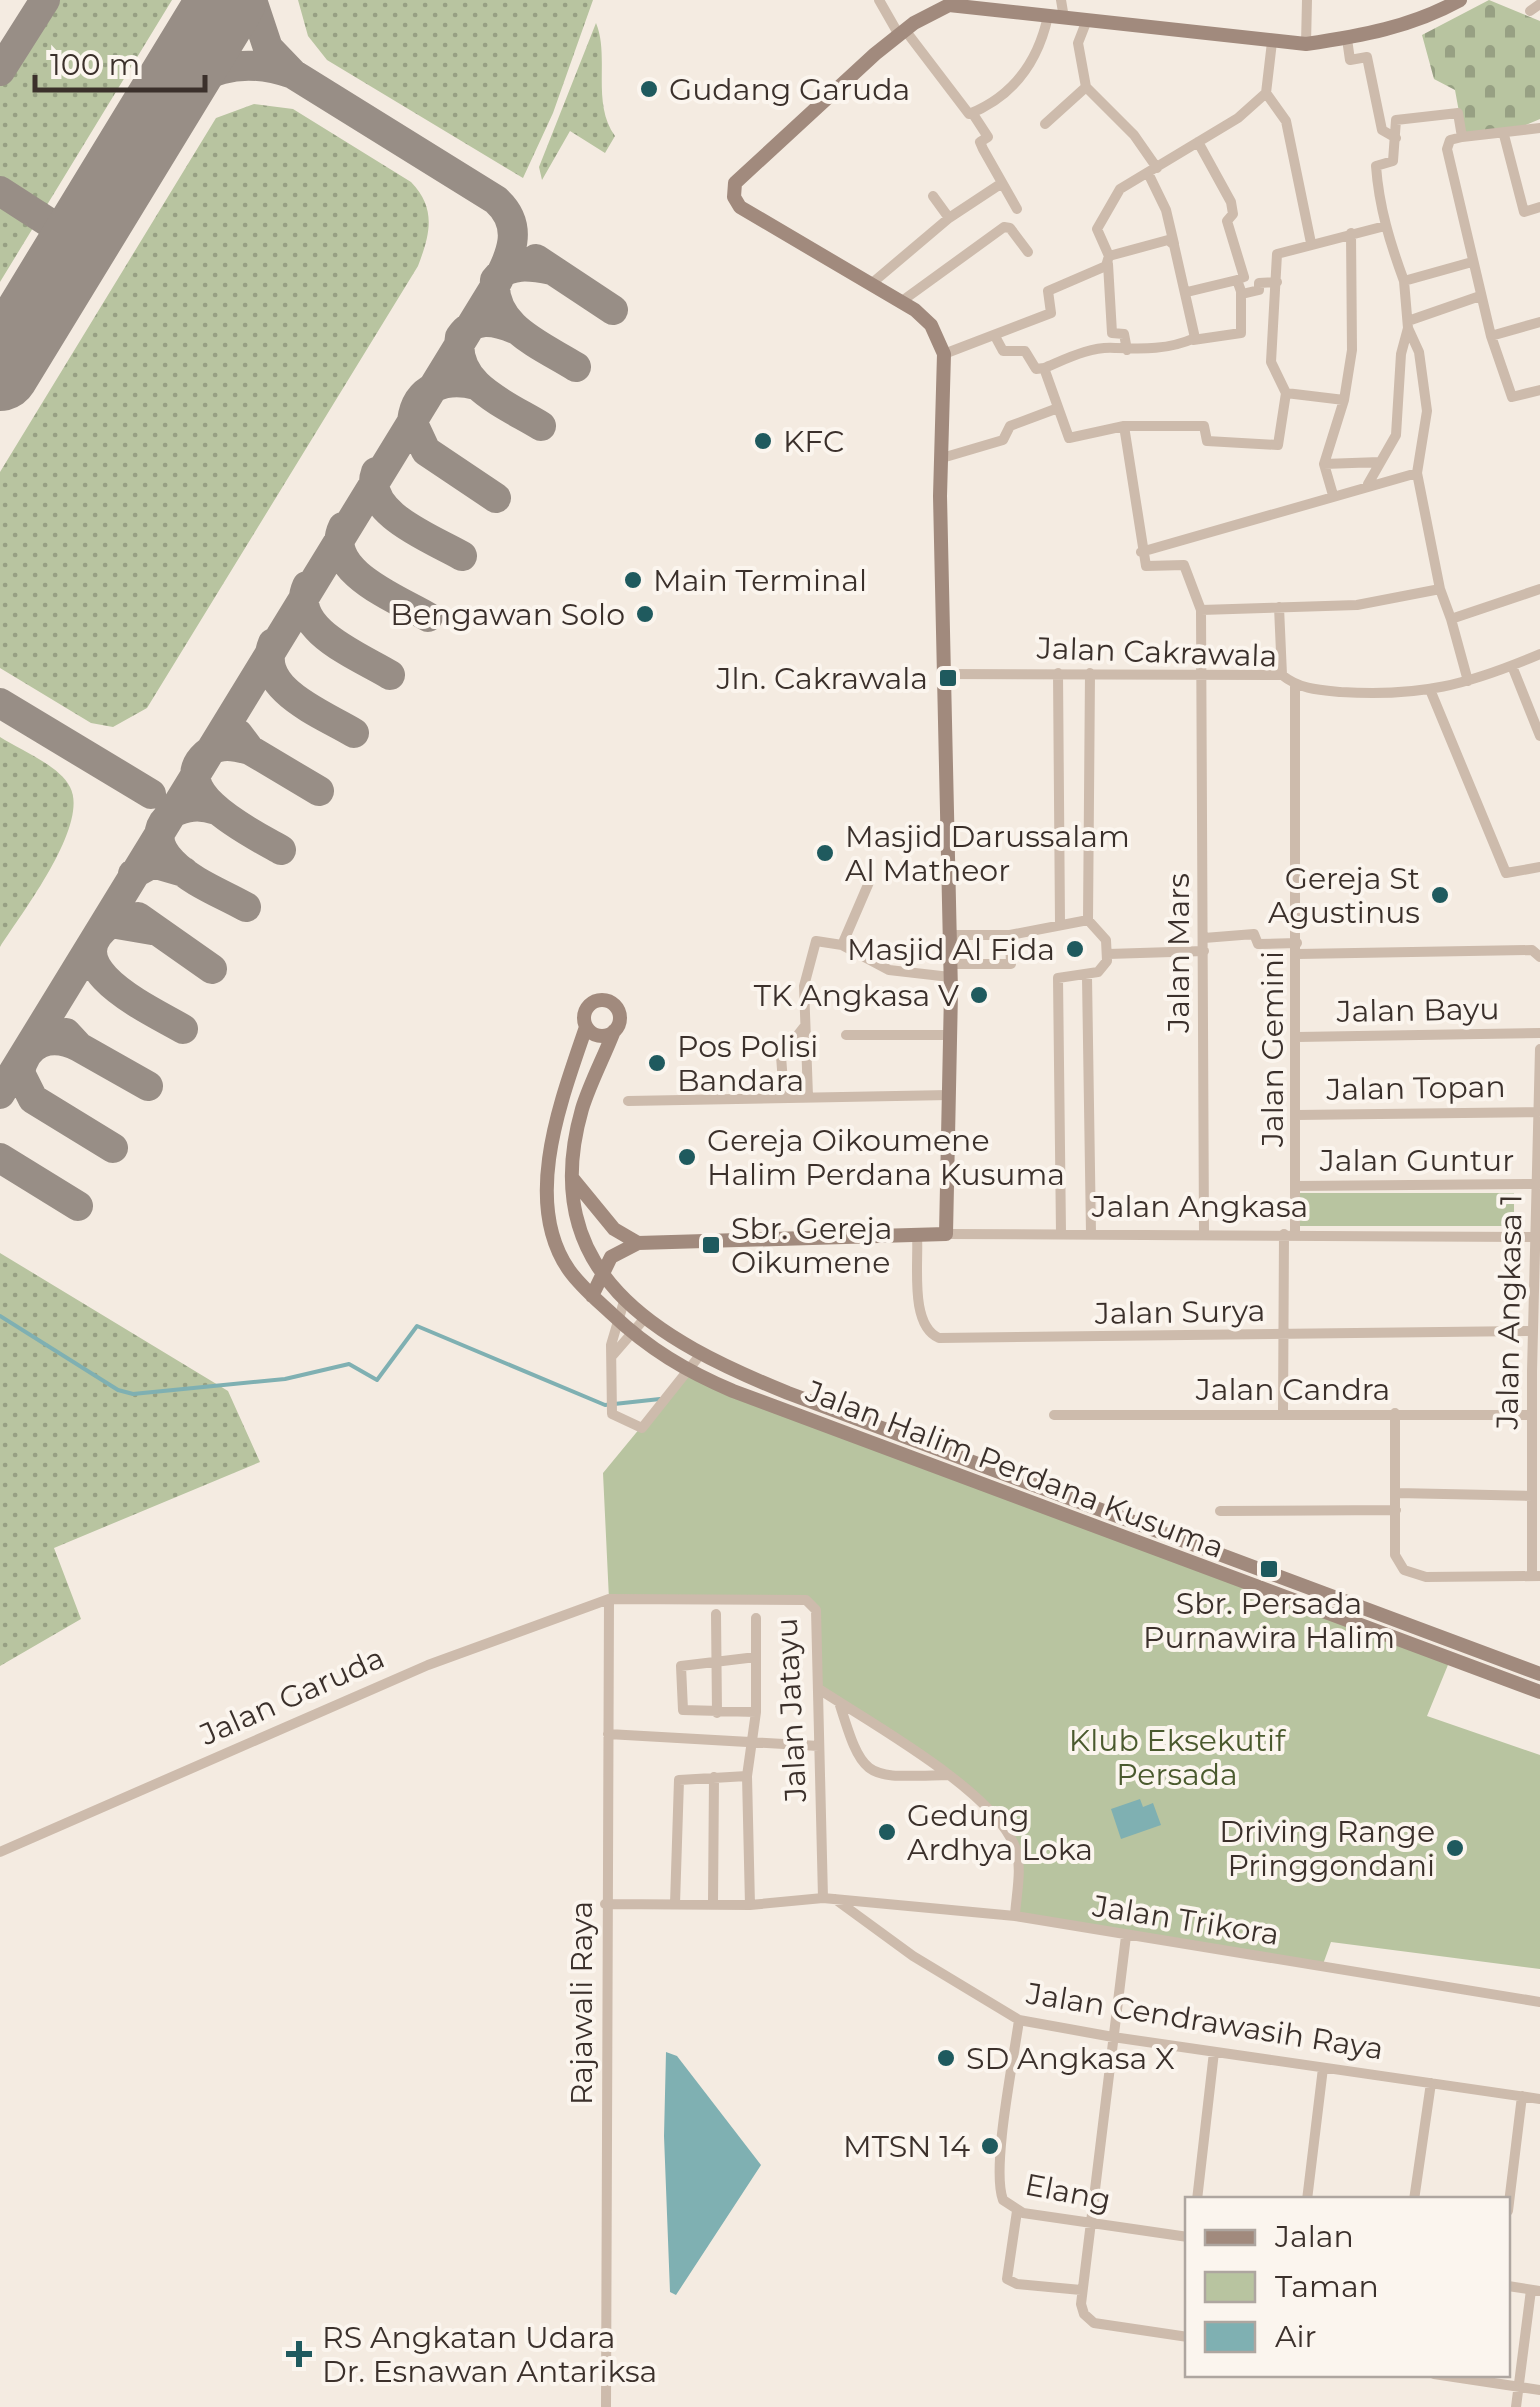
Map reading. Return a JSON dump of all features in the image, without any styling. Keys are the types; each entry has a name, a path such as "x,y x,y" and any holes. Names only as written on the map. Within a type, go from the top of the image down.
{"street":[{"path":"879,0 956,102 972,114 988,137 980,142 1017,209"},
{"path":"972,114 1031,66 1061,0"},
{"path":"1306,44 1307,0"},
{"path":"946,1234 950,935 944,674 944,354 932,325 902,301 740,207 734,188 902,32 949,5 1009,6 1056,17 1306,44 1346,39 1412,22 1460,0"},
{"path":"1530,11 1540,4"},
{"path":"1088,20 1078,43 1086,87 1134,135 1152,171 1187,292 1194,340"},
{"path":"1346,39 1350,60 1367,57 1382,130 1396,138"},
{"path":"1127,350 1124,334 1112,333 1108,260 1097,235 1103,214 1120,188 1238,118 1266,93 1272,42"},
{"path":"1045,124 1086,87"},
{"path":"1266,93 1286,120 1311,243"},
{"path":"1462,136 1458,114 1396,120 1394,159 1376,166 1385,226 1404,281 1408,325 1420,352 1427,411 1417,473 1440,589 1468,681"},
{"path":"1540,128 1462,136 1448,142 1447,156 1480,296 1512,397 1540,390"},
{"path":"1504,134 1524,212 1540,207"},
{"path":"1187,292 1244,277 1227,221 1233,214 1231,202 1198,142"},
{"path":"870,284 948,218 1002,183"},
{"path":"933,196 948,218"},
{"path":"1044,368 1069,438 1124,426 1204,426 1207,440 1278,445 1286,393 1271,362 1278,253 1385,226"},
{"path":"902,301 1004,228 1010,228 1028,252"},
{"path":"1333,496 1324,464 1344,400 1352,350 1351,233"},
{"path":"944,354 996,338 1051,313 1048,291 1108,260 1168,240 1174,245"},
{"path":"1404,281 1472,262"},
{"path":"996,338 1003,352 1025,351 1036,369 1090,351 1127,350 1242,332 1237,280"},
{"path":"1241,293 1259,290 1259,283 1277,282"},
{"path":"1408,325 1480,296"},
{"path":"1491,336 1540,322"},
{"path":"1368,484 1398,426 1400,354 1408,325"},
{"path":"1286,393 1344,400"},
{"path":"942,458 1003,440 1010,426 1058,408"},
{"path":"1124,426 1141,552 1149,567 1184,565 1201,610 1356,604 1440,589"},
{"path":"1324,464 1380,462"},
{"path":"1141,552 1417,473"},
{"path":"1450,620 1540,589"},
{"path":"1279,607 1282,675"},
{"name":"Jalan Mars","path":"1201,610 1204,1234"},
{"name":"Jalan Cakrawala","path":"944,674 1282,675 1295,684 1357,693 1430,692 1540,654"},
{"path":"1512,666 1539,729"},
{"path":"1058,673 1060,923"},
{"path":"1062,1233 1058,978 1087,977 1102,967 1108,954 1104,935 1088,920 1090,673"},
{"name":"Jalan Gemini","path":"1283,1414 1284,1336 1296,1186 1295,684"},
{"path":"1430,692 1506,873 1540,867"},
{"path":"842,944 870,880"},
{"path":"950,935 1010,936 1088,920"},
{"path":"1204,938 1254,934 1258,944 1298,948 1538,954"},
{"path":"808,1096 804,986 812,947 825,940 842,944 890,970 950,970 1011,964 1010,936"},
{"path":"1108,954 1204,952"},
{"path":"1087,977 1091,1233"},
{"path":"601,1276 580,1236 573,1178 583,1108 614,1031 620,1012 606,1000 588,1007 586,1027 599,1036 614,1031"},
{"path":"784,1096 781,1056 805,1026"},
{"name":"Jalan Halim Perdana Kusuma","path":"586,1027 562,1100 548,1202 563,1260 592,1296 630,1331 686,1371 1148,1548 1540,1692"},
{"name":"Jalan Bayu","path":"1297,1036 1540,1033"},
{"path":"846,1035 950,1035"},
{"name":"Jalan Angkasa 1","path":"1536,1576 1531,1415 1532,1331 1538,1290 1540,1049"},
{"path":"628,1100 950,1096"},
{"name":"Jalan Topan","path":"1296,1115 1538,1112"},
{"path":"573,1178 597,1212 638,1243 611,1257 592,1296"},
{"name":"Jalan Guntur","path":"1296,1186 1538,1184"},
{"name":"Jalan Angkasa","path":"638,1243 1062,1233 1536,1237"},
{"name":"Jalan Surya","path":"916,1235 921,1316 931,1334 939,1338 1532,1331"},
{"name":"Jalan Halim Perdana Kusuma","path":"601,1276 645,1318 700,1355 788,1393 1540,1674"},
{"path":"625,1298 616,1318 612,1407 642,1428 700,1355"},
{"path":"612,1357 630,1331 645,1318"},
{"path":"1395,1414 1395,1556 1411,1574 1536,1576"},
{"name":"Jalan Candra","path":"1054,1415 1531,1415"},
{"path":"1397,1492 1532,1496"},
{"path":"1220,1511 1396,1510"},
{"name":"Jalan Jatayu","path":"609,1599 806,1600 816,1610 819,1746 829,1898"},
{"name":"Rajawali Raya","path":"606,2407 609,1599"},
{"name":"Jalan Garuda","path":"0,1852 428,1665 609,1599"},
{"path":"716,1614 717,1713"},
{"path":"750,1905 746,1776 756,1712 756,1618"},
{"path":"756,1657 680,1666 682,1708 717,1713 756,1712"},
{"path":"818,1688 974,1795 1011,1839 1018,1859 1015,1916"},
{"path":"839,1702 854,1751 866,1768 896,1776 949,1775"},
{"path":"608,1734 819,1746"},
{"path":"675,1904 678,1783 683,1778 746,1776"},
{"path":"713,1904 714,1777"},
{"name":"Jalan Trikora","path":"605,1904 750,1905 829,1898 1015,1916 1540,2002"},
{"name":"Jalan Cendrawasih Raya","path":"829,1898 913,1956 1019,2020 1113,2038 1540,2099"},
{"path":"1126,1936 1081,2290 1088,2320 1185,2337"},
{"name":"Elang","path":"1019,2020 1000,2190 1003,2200 1017,2212 1185,2238"},
{"path":"1197,2197 1214,2052"},
{"path":"1307,2197 1324,2068"},
{"path":"1414,2197 1431,2083"},
{"path":"1510,2197 1522,2096"},
{"path":"1017,2212 1007,2278 1017,2284 1081,2290"},
{"path":"1510,2286 1536,2290 1516,2407"},
{"path":"1453,2377 1540,2390"}],"green space":[{"path":"45,0 172,0 0,282 0,71"},
{"path":"298,0 593,0 553,113 523,178 327,60 308,36"},
{"path":"1489,0 1540,21 1540,119 1519,128 1463,134 1455,90 1434,79 1422,35"},
{"path":"596,23 602,50 604,109 615,136 605,153 570,131 542,180 539,167"},
{"path":"254,104 293,109 411,182 428,212 426,243 418,266 147,708 113,727 91,723 0,668 0,472 216,118"},
{"path":"0,737 65,779 74,803 62,846 0,947"},
{"path":"1298,1193 1514,1193 1514,1226 1298,1226"},
{"path":"0,1253 228,1391 260,1462 54,1548 81,1619 0,1666"},
{"name":"Klub Eksekutif Persada","path":"687,1371 1450,1660 1427,1716 1540,1755 1540,1969 1331,1942 1322,1967 1015,1916 1016,1850 973,1795 819,1689 811,1603 609,1599 603,1473"}],"water":[{"path":"1140,1799 1143,1807 1153,1803 1161,1825 1121,1839 1111,1809"},
{"path":"666,2052 677,2056 761,2165 676,2295 670,2292 664,2136"}],"waterway":[{"path":"0,1316 118,1390 133,1394 285,1379 349,1364 377,1380 417,1326 605,1405 660,1399"}],"taxiway":[{"path":"0,71 45,0"},
{"path":"161,108 191,84 222,69 256,66 293,74 268,48 252,0"},
{"path":"0,1094 494,288 510,254 511,221 496,200 293,74"},
{"path":"0,191 79,242"},
{"path":"536,259 613,310"},
{"path":"552,270 507,270 495,280 496,296 510,323 576,367"},
{"path":"515,329 492,322 478,323 460,337 460,354 464,368 485,392 541,426"},
{"path":"476,385 454,382 434,387 419,400 412,421 426,451 496,498"},
{"path":"376,472 374,487 390,512 462,556"},
{"path":"343,527 339,543 353,570 383,593 428,617"},
{"path":"307,586 304,601 317,628 390,675"},
{"path":"273,643 273,674 282,687 354,733"},
{"path":"0,703 151,794"},
{"path":"238,734 250,750 319,791"},
{"path":"250,750 227,746 211,750 196,768 197,783 219,811 281,850"},
{"path":"216,810 188,807 176,811 161,827 159,838 172,862 188,876 246,907"},
{"path":"133,874 153,863 184,872"},
{"path":"138,917 212,969"},
{"path":"152,930 111,923 95,939 92,955 99,971 113,985 183,1029"},
{"path":"66,1033 79,1047 148,1086"},
{"path":"79,1047 59,1041 41,1043 28,1053 20,1073 33,1099 113,1148"},
{"path":"0,1158 78,1206"}],"runway":[{"path":"0,372 227,0"}],"place":[{"name":"Gudang Garuda","path":"649,89"},
{"name":"KFC","path":"763,441"},
{"name":"Main Terminal","path":"633,580"},
{"name":"Bengawan Solo","path":"645,614"},
{"name":"Jln. Cakrawala","path":"948,678"},
{"name":"Masjid Darussalam Al Matheor","path":"825,853"},
{"name":"Gereja St Agustinus","path":"1440,895"},
{"name":"Masjid Al Fida","path":"1075,949"},
{"name":"TK Angkasa V","path":"979,995"},
{"name":"Pos Polisi Bandara","path":"657,1063"},
{"name":"Gereja Oikoumene Halim Perdana Kusuma","path":"687,1157"},
{"name":"Sbr. Gereja Oikumene","path":"711,1245"},
{"name":"Sbr. Persada Purnawira Halim","path":"1269,1569"},
{"name":"Gedung Ardhya Loka","path":"887,1832"},
{"name":"Driving Range Pringgondani","path":"1455,1848"},
{"name":"SD Angkasa X","path":"946,2058"},
{"name":"MTSN 14","path":"990,2146"},
{"name":"RS Angkatan Udara Dr. Esnawan Antariksa","path":"299,2354"}]}
